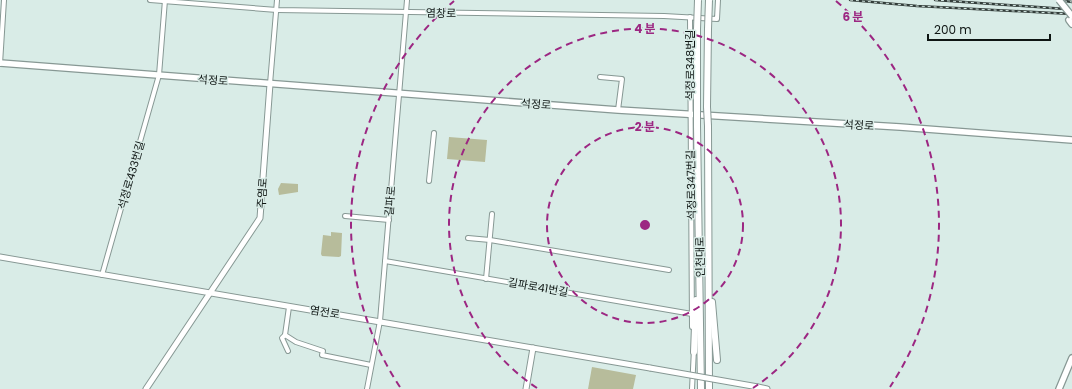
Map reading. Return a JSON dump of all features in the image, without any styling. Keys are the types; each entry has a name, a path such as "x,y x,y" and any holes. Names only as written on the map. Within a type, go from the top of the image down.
{"highway":[{"name":"인천대로","path":"698,0 697,126 701,389"},
{"name":"인천대로","path":"709,0 709,389"},
{"path":"694,352 696,290 700,263"},
{"path":"708,264 717,360"}],"main road":[{"path":"1059,0 1071,20"},
{"name":"석정로","path":"0,64 618,110 690,113 1072,140"},
{"path":"1059,389 1072,358"}],"street":[{"path":"0,64 4,0"},
{"name":"염창로","path":"150,0 277,10 690,17 717,19 718,0"},
{"name":"주염로","path":"146,389 260,218 278,0"},
{"name":"길파로","path":"367,389 380,321 407,0"},
{"name":"석정로433번길","path":"102,275 159,75 165,1"},
{"name":"석정로348번길","path":"690,17 690,113"},
{"path":"600,77 622,78 618,110"},
{"name":"석정로347번길","path":"690,113 692,314 694,352 692,389"},
{"path":"429,181 434,133"},
{"path":"486,279 492,214"},
{"path":"345,216 389,220"},
{"path":"468,238 490,240 669,270"},
{"name":"염전로","path":"0,257 209,294 380,321 767,389"},
{"name":"길파로41번길","path":"385,261 692,314"},
{"path":"288,351 282,338 286,335 289,307"},
{"path":"286,335 304,345 318,348 323,351 322,355 371,365"},
{"path":"526,389 533,348"}],"green space":[{"path":"449,137 487,140 485,162 447,159"},
{"path":"281,183 298,184 298,192 279,195 278,189"},
{"path":"331,232 342,233 341,256 339,257 322,256 321,254 323,235 331,236"},
{"path":"592,367 636,375 633,389 588,389"}],"railway":[{"path":"850,0 917,6 1072,14"},
{"path":"935,0 1066,9"},
{"path":"1058,0 1072,2"}]}
